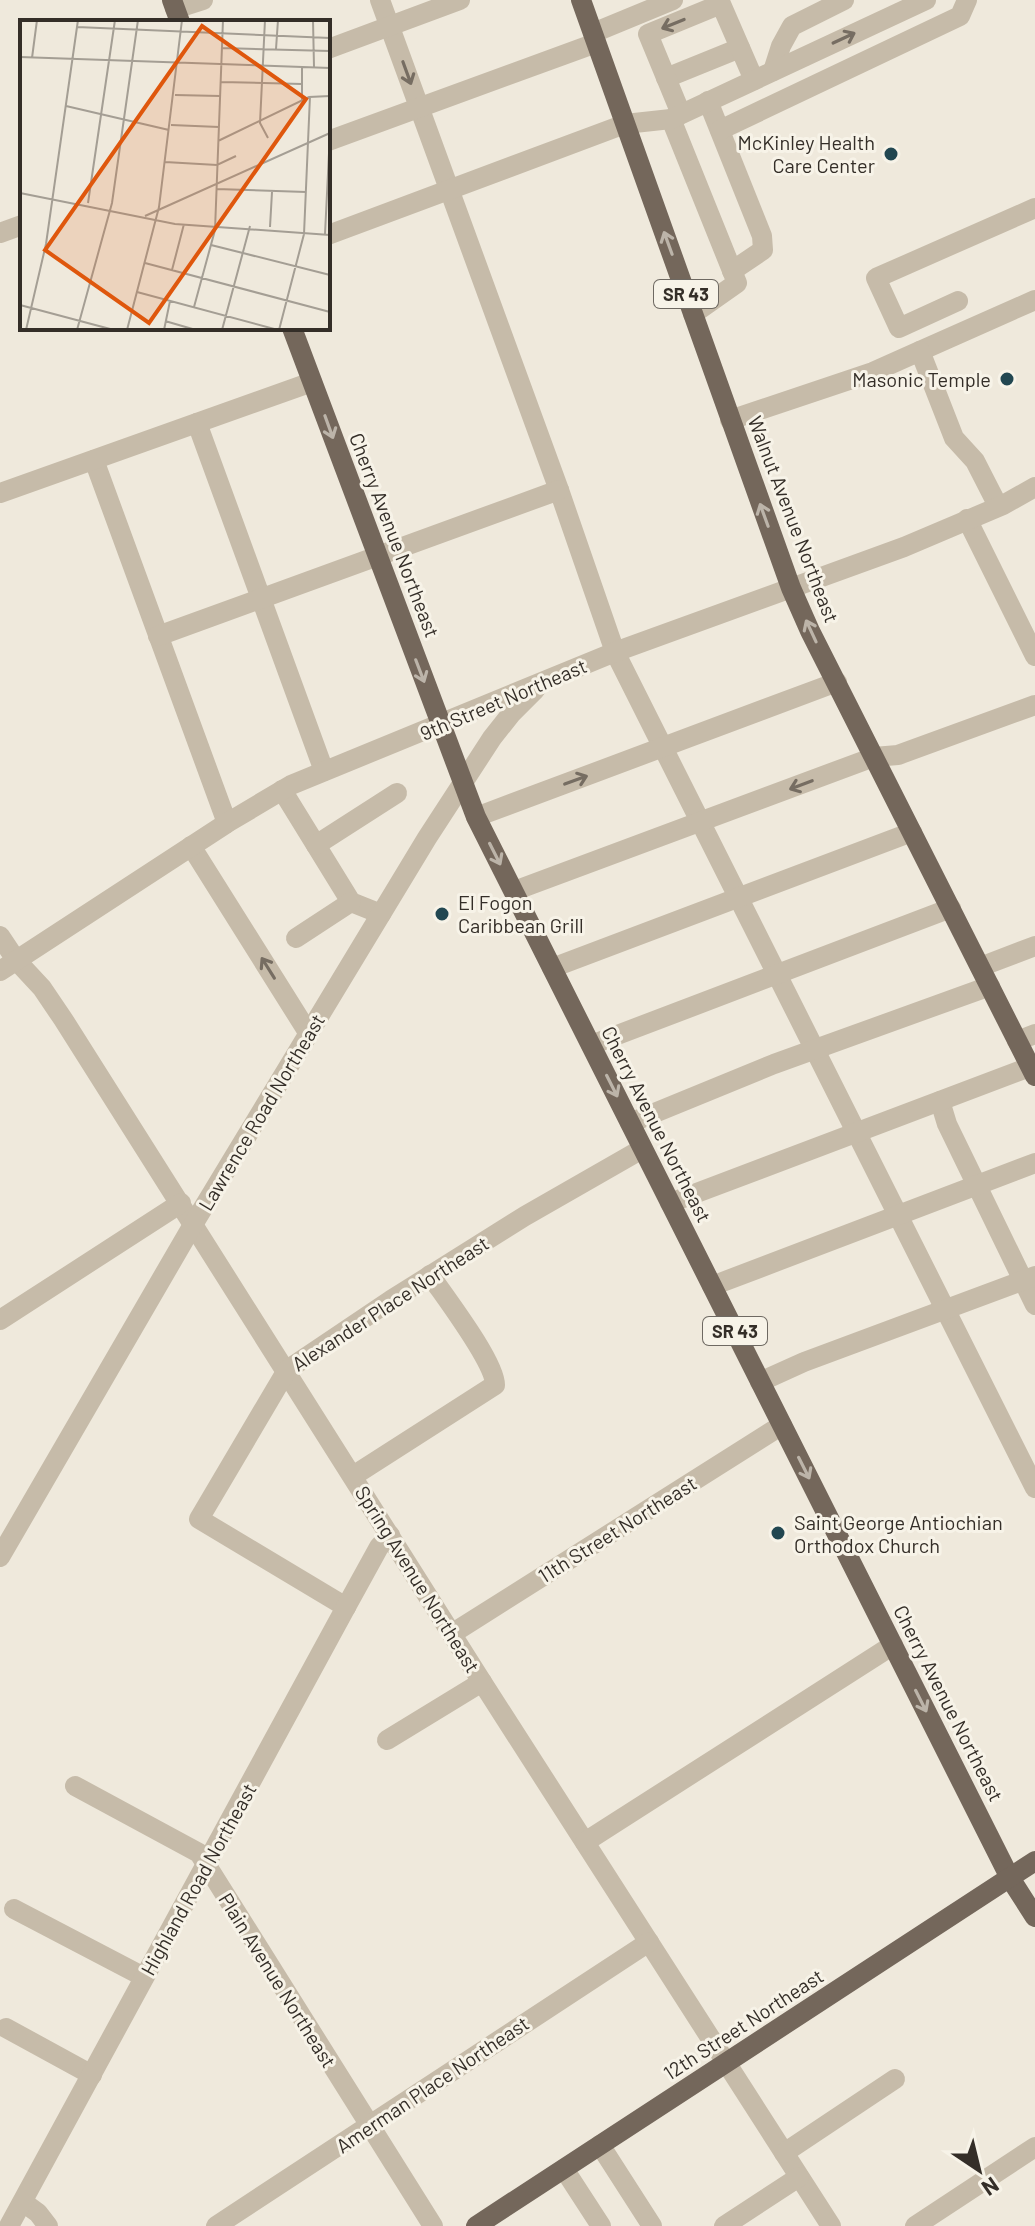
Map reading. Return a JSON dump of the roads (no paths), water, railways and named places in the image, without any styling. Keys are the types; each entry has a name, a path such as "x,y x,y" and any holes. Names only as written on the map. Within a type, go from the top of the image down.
{"main road":[{"name":"Walnut Avenue Northeast","path":"581,0 791,588 980,967 1026,1037 1034,1069"},
{"name":"Cherry Avenue Northeast","path":"293,330 476,817 1010,1878 1035,1917"},
{"name":"12th Street Northeast","path":"476,2226 1035,1861"}],"street":[{"path":"175,10 203,0"},
{"path":"380,0 615,652 1035,1488"},
{"path":"330,48 460,0"},
{"path":"330,140 594,38 673,0"},
{"path":"763,76 792,26 844,0"},
{"path":"330,234 625,124 676,116 926,0"},
{"path":"720,130 960,16 967,0"},
{"path":"693,314 737,283 648,34 721,2 740,48 763,76"},
{"path":"666,78 740,48"},
{"path":"794,62 819,83"},
{"path":"708,101 762,236 763,250 732,271"},
{"path":"958,301 899,328 876,278 1035,208"},
{"path":"0,233 20,226"},
{"path":"730,420 873,372 1035,300"},
{"path":"920,351 954,438 975,461 998,506"},
{"path":"0,493 312,382"},
{"path":"197,423 324,771"},
{"path":"94,460 227,823"},
{"name":"9th Street Northeast","path":"8,965 282,790 615,652 904,547 1035,487"},
{"path":"158,636 559,490"},
{"path":"967,519 1028,628 1035,656"},
{"name":"Lawrence Road Northeast","path":"0,1557 194,1223 381,914 463,783 511,714 543,682"},
{"path":"476,817 837,682"},
{"path":"514,891 701,824 874,757 898,755 1035,705"},
{"path":"282,790 351,902 381,914"},
{"path":"316,845 397,793"},
{"path":"552,968 912,832"},
{"path":"191,846 309,1034"},
{"path":"296,938 351,902"},
{"path":"591,1045 951,908"},
{"name":"Spring Avenue Northeast","path":"0,936 8,965 42,988 56,1008 482,1682 831,2226"},
{"path":"980,967 1035,946"},
{"path":"630,1123 675,1103 990,986"},
{"path":"670,1203 940,1101 1034,1069"},
{"path":"940,1101 947,1124 978,1186 1029,1278 1035,1305"},
{"name":"Alexander Place Northeast","path":"346,1607 199,1519 287,1370 430,1275 642,1149"},
{"path":"712,1286 1035,1163"},
{"path":"0,1320 181,1203"},
{"path":"353,1476 495,1385 487,1360 430,1275"},
{"path":"760,1382 804,1362 1029,1278"},
{"name":"11th Street Northeast","path":"453,1633 782,1425"},
{"name":"Highland Road Northeast","path":"9,2226 379,1547 390,1535"},
{"path":"585,1842 893,1645"},
{"path":"387,1740 482,1682"},
{"name":"Plain Avenue Northeast","path":"75,1786 199,1853 433,2226"},
{"path":"14,1909 144,1977"},
{"name":"Amerman Place Northeast","path":"216,2226 649,1942"},
{"path":"6,2028 92,2075"},
{"path":"784,2153 895,2079"},
{"path":"600,2145 652,2226"},
{"path":"915,2226 1035,2147"},
{"path":"564,2169 601,2226"},
{"path":"724,2226 799,2177"},
{"path":"23,2202 38,2213 48,2226"}],"place":[{"name":"McKinley Health Care Center","path":"891,154"},
{"name":"Masonic Temple","path":"1007,379"},
{"name":"El Fogon Caribbean Grill","path":"442,914"},
{"name":"Saint George Antiochian Orthodox Church","path":"778,1533"}]}
